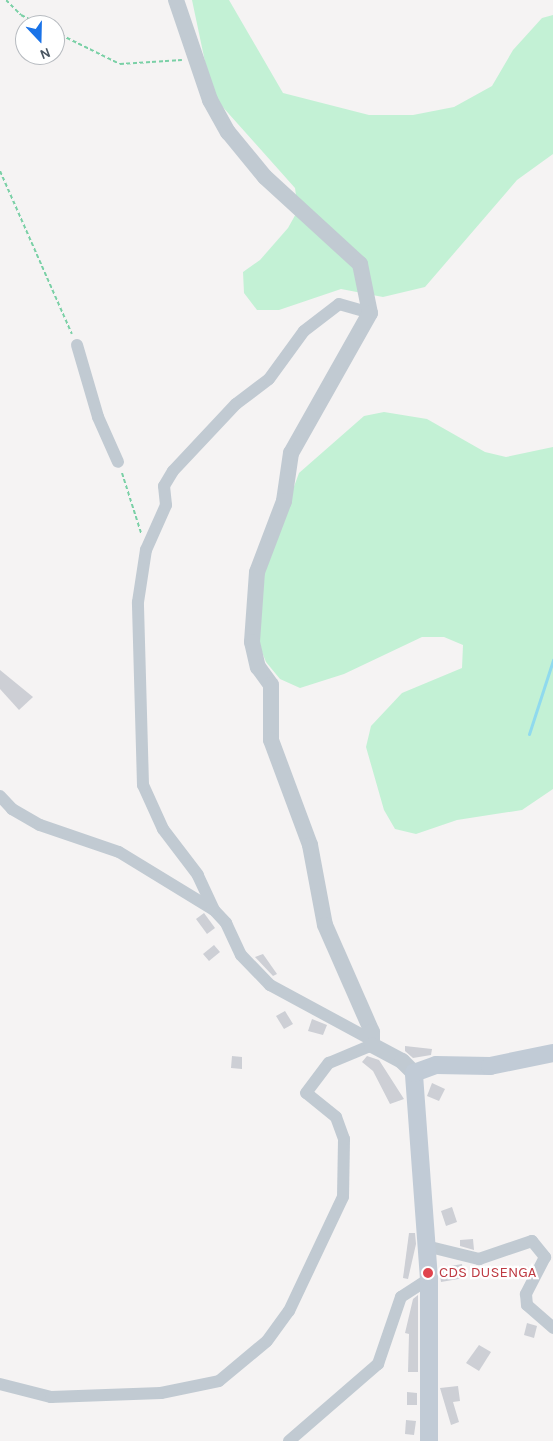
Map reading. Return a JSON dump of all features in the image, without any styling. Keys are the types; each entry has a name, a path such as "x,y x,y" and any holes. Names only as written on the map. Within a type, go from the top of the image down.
{"main road":[{"path":"432,1436 429,1279 414,1073 436,1065 490,1066 553,1053"}],"street":[{"path":"176,0 210,100 228,132 264,177 360,264 370,313 291,453 284,501 257,572 252,642 258,667 271,685 271,740 310,845 326,925 372,1032 371,1042"},
{"path":"214,910 198,875 163,828 144,785 138,602 146,550 166,505 164,486 173,471 236,404 269,379 304,330 339,304 370,313"},
{"path":"77,345 98,417 118,462"},
{"path":"0,796 12,809 40,826 119,852 214,910 226,923 241,955 270,985 371,1042 402,1061 414,1073"},
{"path":"0,1384 51,1397 162,1393 219,1381 267,1341 289,1311 343,1197 344,1139 336,1117 306,1093 329,1063 371,1042"},
{"path":"426,1246 480,1259 532,1241 546,1257 526,1294 527,1305 553,1328"},
{"path":"289,1441 378,1364 401,1297 429,1279"}],"path":[{"path":"6,0 21,15"},
{"path":"65,37 120,64 195,59"},
{"path":"0,171 77,345"},
{"path":"118,462 146,550"}],"green space":[{"path":"192,0 229,0 283,93 369,115 413,115 454,107 492,86 513,50 542,18 553,15 553,154 517,180 425,287 383,297 341,289 279,310 257,310 244,293 243,272 260,260 288,228 298,210 295,188 212,95"},
{"path":"384,412 427,419 485,452 506,457 553,447 553,789 522,810 457,820 416,834 395,829 384,810 366,747 371,726 402,693 462,668 463,645 444,637 422,637 344,674 300,688 280,679 266,662 258,642 264,568 299,473 364,416"}],"building":[{"path":"0,670 33,697 19,710 0,689"},
{"path":"204,913 215,928 207,934 196,919"},
{"path":"214,945 220,952 209,961 203,954"},
{"path":"263,954 277,974 273,976 255,957"},
{"path":"285,1011 293,1024 284,1029 276,1016"},
{"path":"312,1019 327,1025 323,1035 308,1031"},
{"path":"405,1046 432,1049 431,1055 413,1058 405,1051"},
{"path":"232,1056 242,1057 242,1069 231,1068"},
{"path":"367,1056 379,1060 404,1099 390,1104 373,1071 362,1062"},
{"path":"432,1083 445,1089 439,1101 427,1096"},
{"path":"452,1207 457,1222 446,1226 441,1211"},
{"path":"409,1233 415,1233 416,1244 408,1279 403,1278"},
{"path":"473,1239 474,1250 460,1246 460,1240"},
{"path":"462,1264 464,1278 441,1282 439,1268"},
{"path":"418,1295 418,1372 408,1372 409,1334 405,1333 413,1299"},
{"path":"527,1323 537,1326 534,1338 524,1335"},
{"path":"479,1345 491,1352 479,1371 466,1363"},
{"path":"458,1386 460,1401 453,1402 459,1422 451,1425 440,1388"},
{"path":"407,1392 417,1393 417,1405 407,1405"},
{"path":"406,1420 416,1421 414,1435 405,1434"}],"waterway":[{"path":"529,734 553,660"}],"place":[{"name":"CDS DUSENGA","path":"428,1273"}]}
